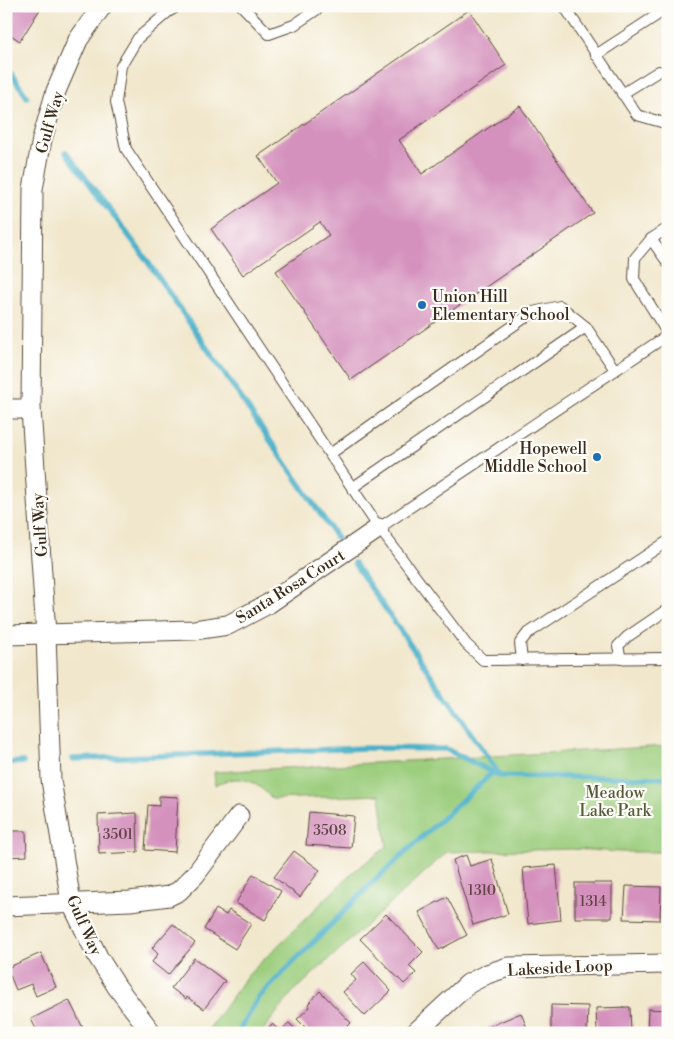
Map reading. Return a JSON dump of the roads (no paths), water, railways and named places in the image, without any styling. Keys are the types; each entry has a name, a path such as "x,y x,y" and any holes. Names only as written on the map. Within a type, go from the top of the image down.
{"street":[{"name":"Gulf Way","path":"102,6 78,40 56,91 42,139 33,188 31,409 46,634 51,780 71,902 98,957 117,987 152,1033"},
{"path":"6,409 31,409"},
{"name":"Santa Rosa Court","path":"6,635 194,630 228,625 268,604 379,528"},
{"path":"6,906 130,901 169,896 179,891 195,874 239,816"},
{"name":"Lakeside Loop","path":"415,1033 468,984 487,974 508,967 668,964"}],"lane":[{"path":"178,6 168,12 138,38 122,66 116,102 126,149 379,528 466,644 483,660 668,658"},
{"path":"242,6 269,34 294,25 322,6"},
{"path":"564,6 636,115 668,124"},
{"path":"596,55 668,8"},
{"path":"622,94 659,71"},
{"path":"379,528 668,334 634,279 635,258 651,239 668,228"},
{"path":"651,239 668,263"},
{"path":"330,454 533,312 560,306 586,327 615,370"},
{"path":"352,488 586,327"},
{"path":"522,660 520,644 527,634 668,541"},
{"path":"621,659 618,646 627,637 668,609"}],"waterway":[{"path":"6,70 10,72 27,97"},
{"path":"66,152 141,252 337,538"},
{"path":"354,563 499,774"},
{"path":"73,759 366,748 446,749 500,776 668,778"},
{"path":"6,763 23,762"},
{"path":"238,1033 258,998 374,881 493,772"}],"place":[{"name":"Union Hill Elementary School","path":"422,305"},
{"name":"Hopewell Middle School","path":"597,457"}],"park label":[{"name":"Meadow Lake Park","path":"615,801"}]}
